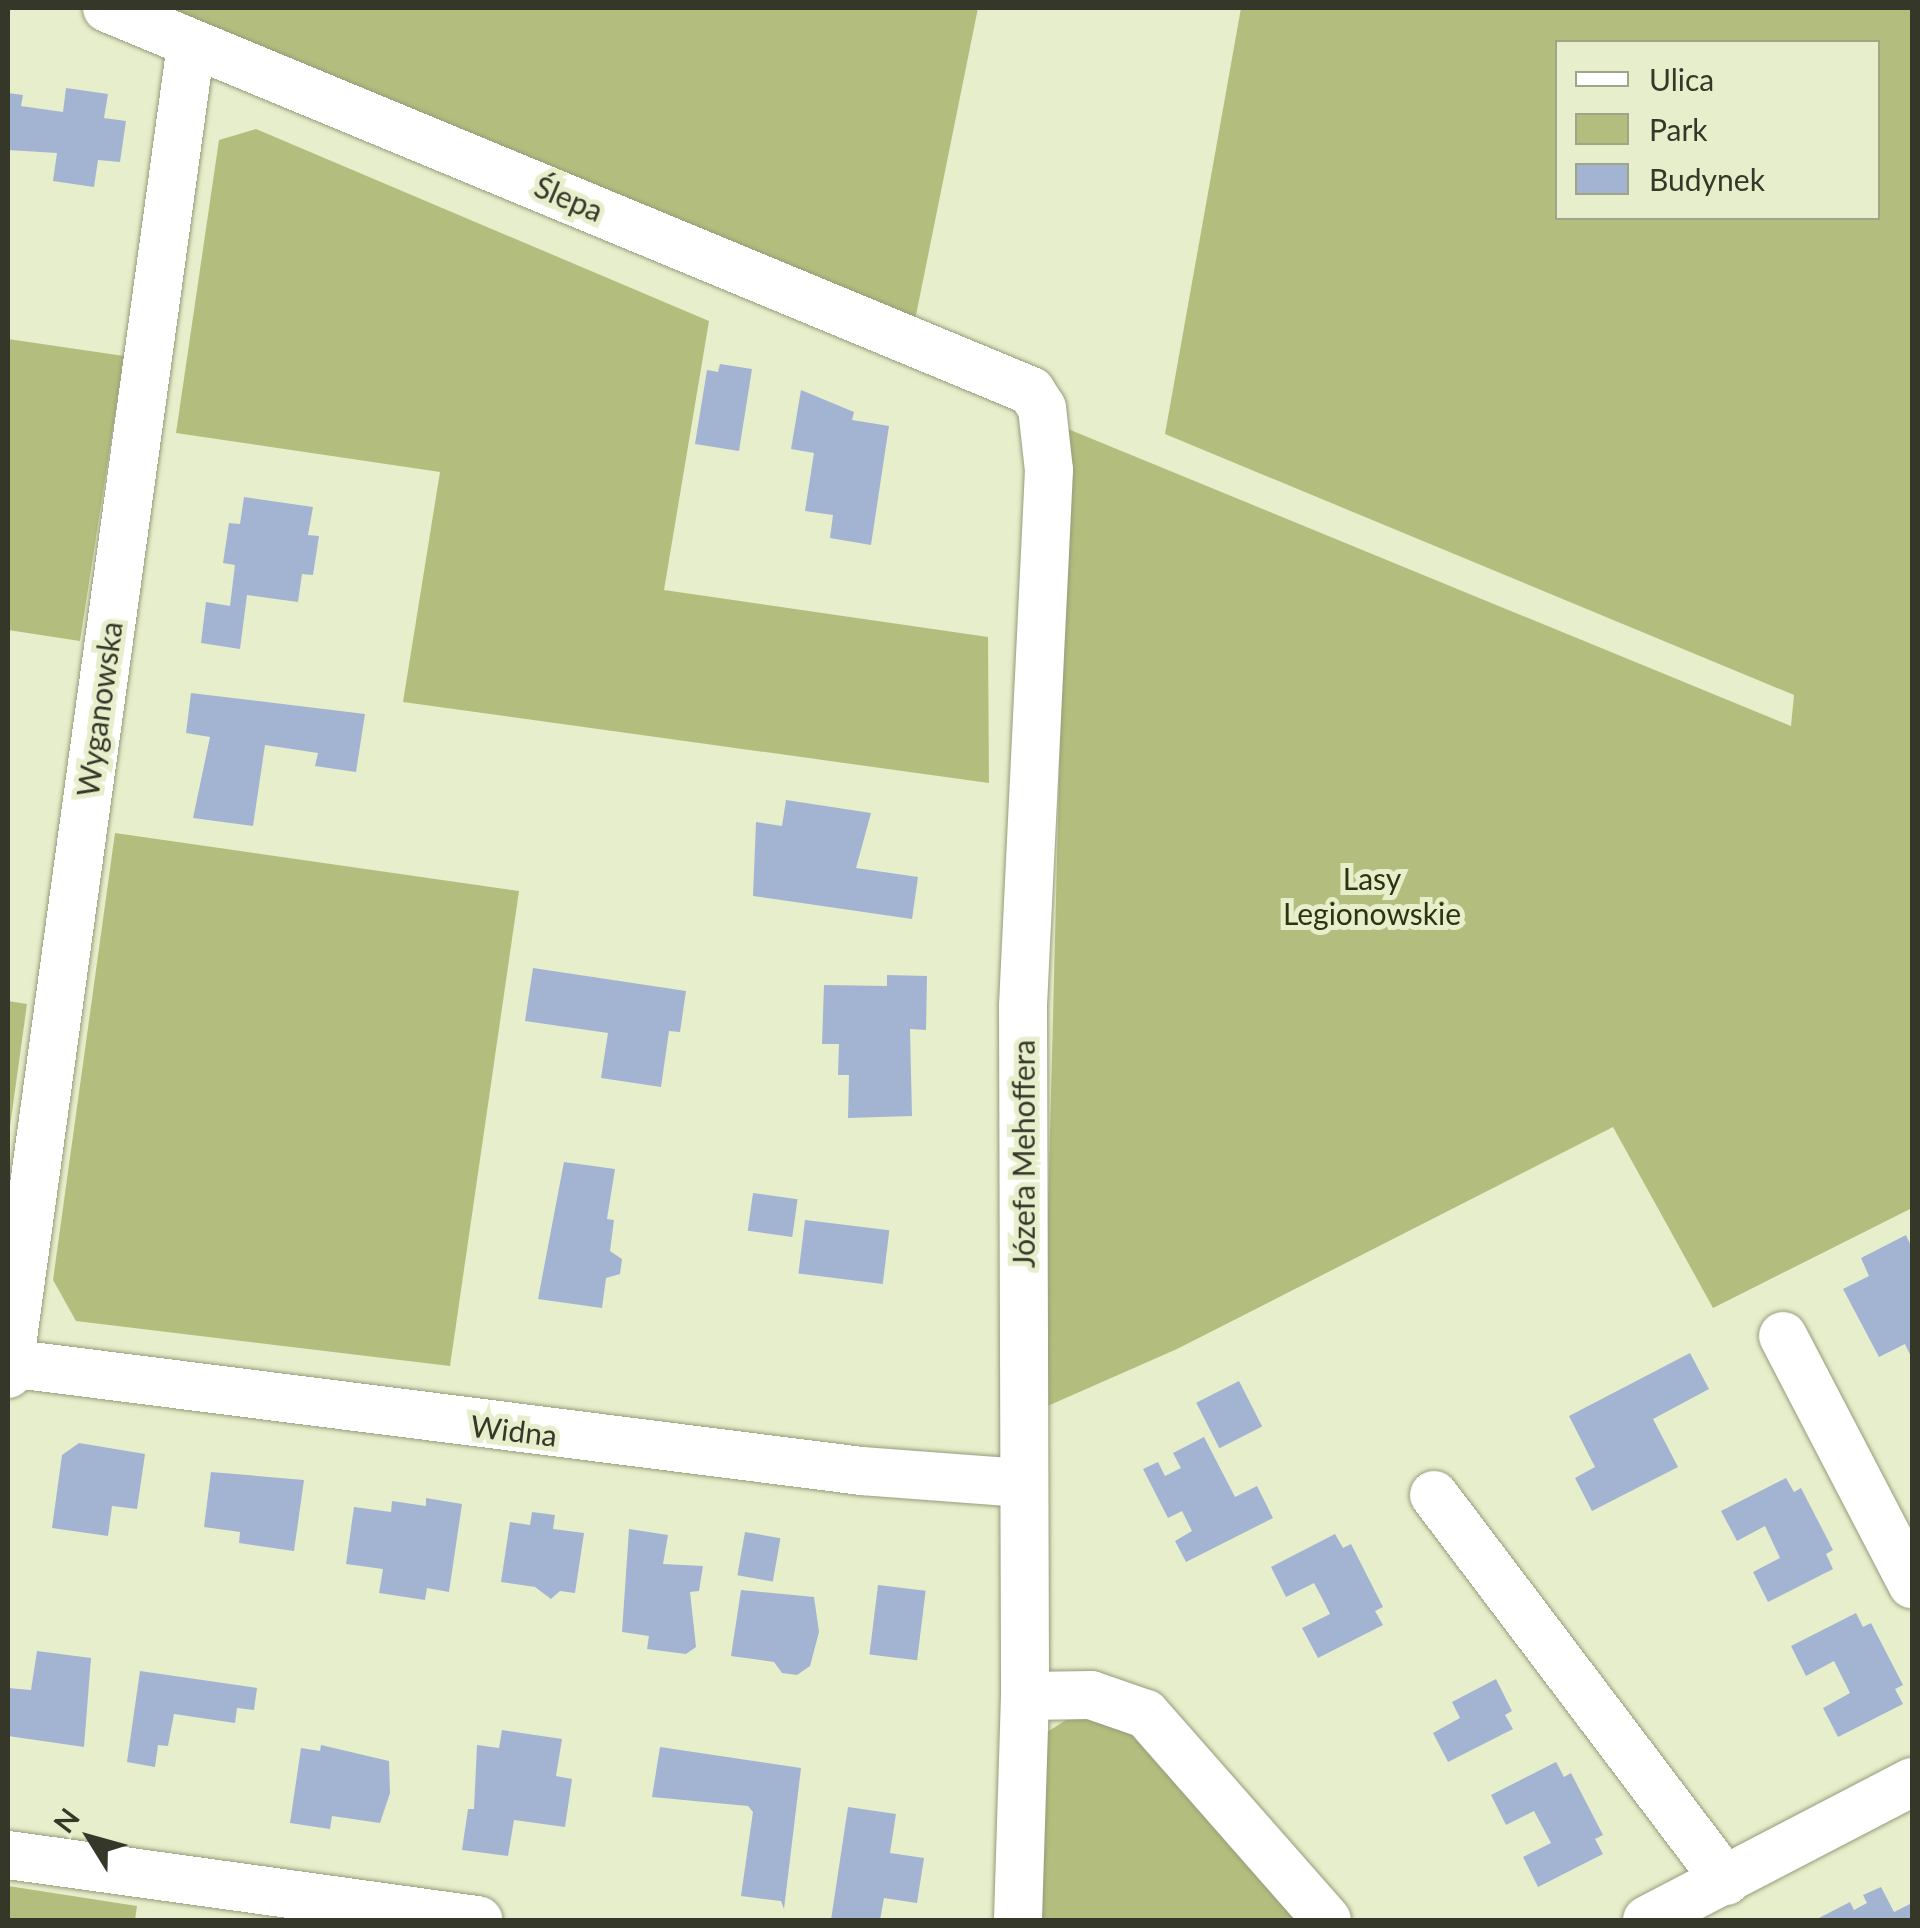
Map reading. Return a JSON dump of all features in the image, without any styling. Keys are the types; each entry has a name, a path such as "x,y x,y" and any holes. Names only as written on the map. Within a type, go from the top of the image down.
{"street":[{"name":"Ślepa","path":"107,8 1031,391"},
{"name":"Wyganowska","path":"8,1367 190,45"},
{"name":"Józefa Mehoffera","path":"1018,1920 1025,1696 1023,1006 1049,470 1042,408 1031,391"},
{"path":"1782,1336 1912,1584"},
{"name":"Widna","path":"8,1367 843,1469 1022,1483"},
{"path":"1434,1495 1726,1881"},
{"path":"1025,1696 1092,1695 1146,1714 1327,1920"},
{"path":"1647,1920 1912,1782"},
{"path":"8,1855 480,1920"}],"green space":[{"path":"149,8 978,8 913,330"},
{"name":"Lasy Legionowskie","path":"1241,8 1912,8 1912,1208 1713,1308 1613,1127 1177,1349 1043,1408 1068,429 1791,726 1794,695 1165,434"},
{"path":"256,129 709,321 664,590 988,637 989,783 403,702 440,472 176,433 219,140"},
{"path":"8,339 124,356 80,641 8,630"},
{"path":"115,833 519,891 450,1366 76,1321 53,1280"},
{"path":"8,1001 27,1004 8,1141"},
{"path":"1077,1713 1119,1719 1298,1920 1040,1920 1041,1736"},
{"path":"8,1886 137,1906 135,1920 8,1920"}],"building":[{"path":"66,88 108,94 104,118 126,121 120,162 98,160 94,187 53,181 57,153 8,150 8,93 23,95 21,106 63,112"},
{"path":"720,364 752,369 739,451 695,444 707,370 718,372"},
{"path":"801,390 854,412 852,420 889,426 871,545 830,538 833,515 805,511 814,453 791,449"},
{"path":"244,497 313,507 308,535 319,536 313,575 302,574 298,602 247,595 240,649 201,643 206,602 230,606 235,565 223,563 229,523 240,524"},
{"path":"191,693 365,714 356,772 315,766 318,753 265,745 253,826 193,818 210,737 186,733"},
{"path":"786,800 871,813 856,868 918,877 912,919 753,896 756,822 782,826"},
{"path":"533,968 686,991 680,1032 669,1031 661,1087 601,1078 608,1033 525,1021"},
{"path":"887,975 927,976 926,1030 910,1029 912,1116 848,1118 849,1075 838,1075 839,1044 822,1044 824,985 887,986"},
{"path":"564,1162 615,1169 607,1219 614,1220 610,1251 622,1259 620,1274 606,1278 602,1308 538,1299"},
{"path":"753,1193 798,1199 792,1237 748,1231"},
{"path":"805,1220 889,1230 883,1284 798,1274"},
{"path":"1906,1235 1912,1248 1912,1359 1905,1344 1879,1357 1843,1289 1869,1276 1861,1258"},
{"path":"1690,1353 1709,1389 1653,1419 1678,1467 1592,1511 1575,1478 1595,1467 1569,1416"},
{"path":"1239,1381 1262,1426 1219,1448 1196,1403"},
{"path":"1204,1437 1235,1497 1257,1486 1273,1518 1186,1562 1175,1541 1192,1531 1182,1511 1168,1518 1143,1469 1158,1462 1165,1476 1181,1468 1173,1453"},
{"path":"79,1443 145,1454 137,1509 112,1506 108,1536 52,1528 62,1455"},
{"path":"211,1472 304,1480 294,1551 239,1543 240,1532 204,1527"},
{"path":"1786,1478 1794,1492 1801,1488 1833,1550 1826,1554 1833,1569 1768,1602 1753,1572 1780,1558 1765,1526 1737,1541 1721,1511"},
{"path":"426,1498 462,1504 449,1592 427,1588 425,1600 379,1593 383,1569 346,1564 354,1507 391,1512 392,1501 426,1506"},
{"path":"532,1512 555,1515 553,1529 584,1533 575,1593 560,1591 551,1599 535,1587 501,1582 510,1522 530,1525"},
{"path":"629,1529 668,1535 663,1564 703,1566 699,1591 690,1592 696,1647 686,1654 647,1649 649,1636 622,1632"},
{"path":"745,1532 780,1538 773,1582 737,1575"},
{"path":"1335,1534 1343,1548 1351,1544 1383,1607 1375,1611 1383,1625 1318,1658 1302,1628 1330,1614 1322,1598 1314,1583 1286,1597 1271,1567"},
{"path":"878,1585 926,1591 917,1660 869,1654"},
{"path":"741,1590 814,1597 819,1632 810,1666 797,1675 782,1673 774,1662 731,1656"},
{"path":"1856,1613 1863,1627 1871,1623 1903,1685 1895,1689 1903,1704 1838,1737 1823,1708 1850,1693 1834,1661 1806,1676 1791,1646"},
{"path":"37,1651 91,1658 84,1747 8,1736 8,1688 31,1690"},
{"path":"140,1671 257,1688 254,1710 237,1708 235,1723 174,1714 168,1746 158,1745 155,1767 127,1762"},
{"path":"1496,1679 1512,1711 1505,1715 1513,1729 1448,1762 1433,1733 1460,1718 1452,1702"},
{"path":"502,1730 562,1739 556,1776 572,1779 565,1827 514,1820 508,1856 462,1850 468,1809 474,1809 477,1745 499,1748"},
{"path":"321,1745 389,1761 390,1793 380,1823 332,1816 330,1829 290,1823 301,1748 320,1751"},
{"path":"660,1747 801,1768 784,1909 781,1901 741,1896 753,1812 748,1806 652,1797"},
{"path":"1556,1762 1564,1777 1571,1773 1603,1835 1595,1839 1603,1854 1538,1887 1523,1857 1551,1843 1534,1811 1506,1825 1491,1795"},
{"path":"848,1807 896,1814 890,1853 924,1858 917,1903 884,1898 880,1920 831,1920"},
{"path":"1881,1887 1894,1912 1912,1903 1912,1920 1815,1920 1850,1902 1854,1910 1867,1903 1863,1895"}]}
